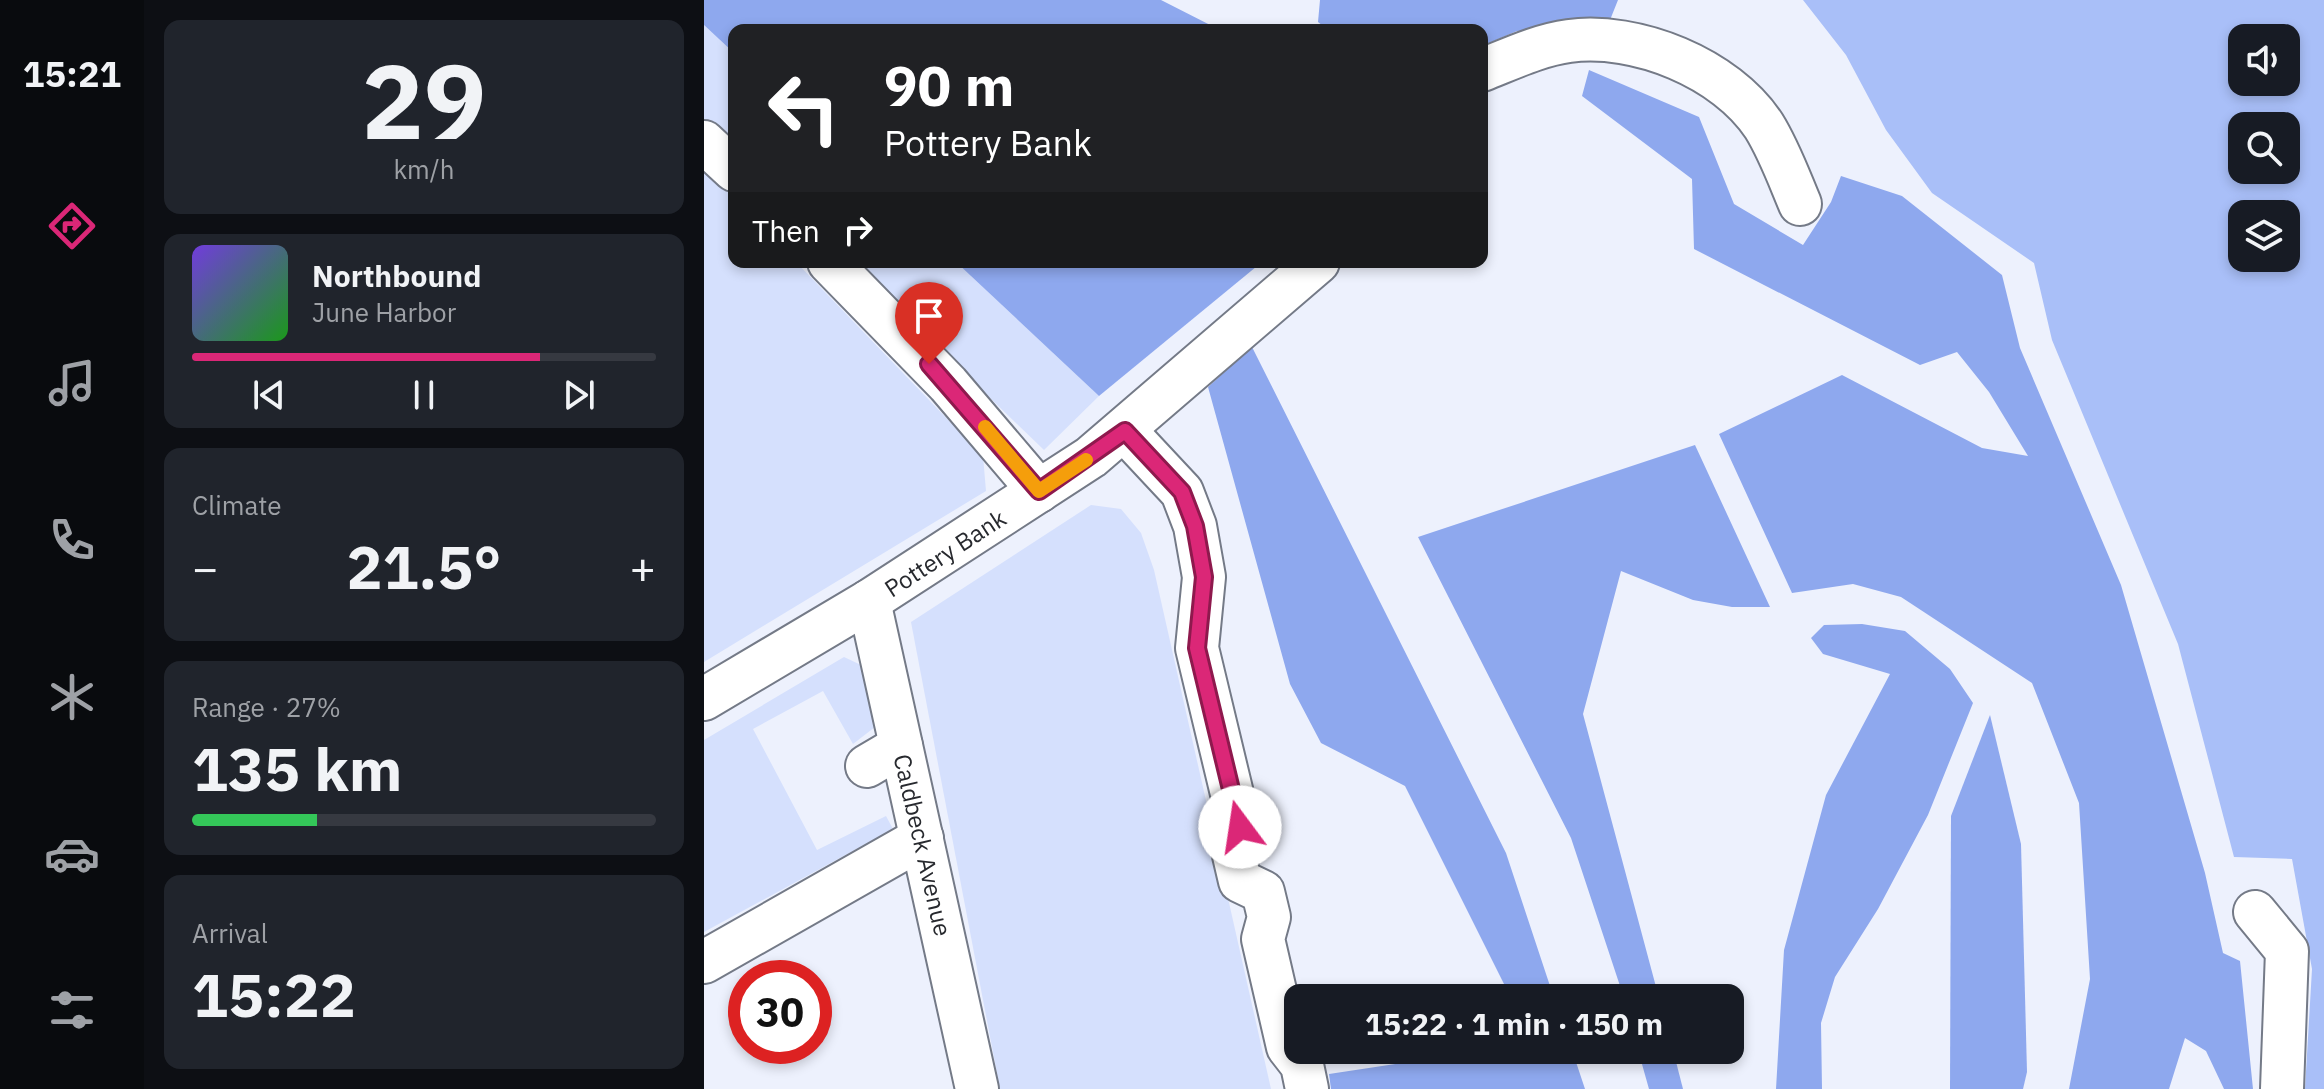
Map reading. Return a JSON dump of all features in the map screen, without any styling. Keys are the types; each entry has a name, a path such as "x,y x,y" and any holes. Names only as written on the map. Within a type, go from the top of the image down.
{"street":[{"path":"1488,68 1531,50 1567,41 1614,40 1647,48 1719,83 1743,102 1762,123 1778,184"},
{"path":"704,142 728,164"},
{"path":"835,268 948,384 1039,491"},
{"name":"Pottery Bank","path":"704,699 869,601 1039,491 1125,431 1311,268"},
{"path":"1125,431 1182,492 1195,526 1204,577 1195,637 1240,827 1233,851 1240,881 1263,892 1269,917 1263,939 1288,1047 1302,1065 1307,1089"},
{"name":"Caldbeck Avenue","path":"869,601 884,756 922,838 977,1089"},
{"path":"704,962 922,838"},
{"path":"2255,912 2287,951 2282,1089"}],"shaded area":[{"path":"704,0 1161,0 1208,24 728,24 728,47 704,25"},
{"path":"1320,0 1618,0 1608,25 1517,31 1488,43 1488,24 1318,22"},
{"path":"1803,0 2324,0 2324,1089 2305,1089 2312,969 2292,859 2234,857 2178,644 2052,340 2034,263 1932,193 1886,130 1846,55"},
{"path":"704,25 728,47 728,145 704,122"},
{"path":"1589,70 1699,117 1734,204 1803,245 1831,202 1841,176 1902,196 2002,275 2020,348 2121,585 2205,873 2223,953 2240,961 2253,1089 2224,1089 2206,1051 2185,1038 2169,1089 2069,1089 2090,979 2079,803 2032,683 1901,597 1853,584 1792,593 1719,434 1842,375 1982,448 2028,456 1989,392 1957,352 1920,365 1694,249 1692,179 1582,96"},
{"path":"704,167 728,192 728,268 802,268 983,456 986,491 704,662"},
{"path":"855,268 962,268 1099,396 1044,450"},
{"path":"962,268 1255,268 1099,396"},
{"path":"1252,347 1506,853 1549,984 1504,984 1405,786 1321,743 1290,684 1208,387"},
{"path":"1695,445 1770,607 1732,607 1693,600 1621,571 1583,714 1655,984 1619,984 1571,838 1418,537"},
{"path":"1091,505 1121,509 1141,533 1154,570 1271,1089 1000,1089 911,622"},
{"path":"1862,624 1905,631 1950,669 1973,703 1928,815 1878,909 1835,977 1821,1023 1822,1089 1776,1089 1784,950 1826,795 1890,674 1823,654 1811,638 1824,625"},
{"path":"844,657 861,665 875,727 853,744 823,691 753,729 817,850 886,816 893,829 704,932 704,740"},
{"path":"1990,715 2021,844 2027,1072 2023,1089 1950,1089 1951,816"},
{"path":"1395,1064 1577,1064 1585,1089 1331,1089 1329,1074"},
{"path":"1642,1064 1677,1064 1683,1089 1649,1089"}],"slow traffic":[{"path":"985,427 1039,491 1086,460"}],"route":[{"path":"929,364 1039,491 1125,431 1165,470 1182,492 1203,559 1204,577 1195,637 1240,827"}]}
